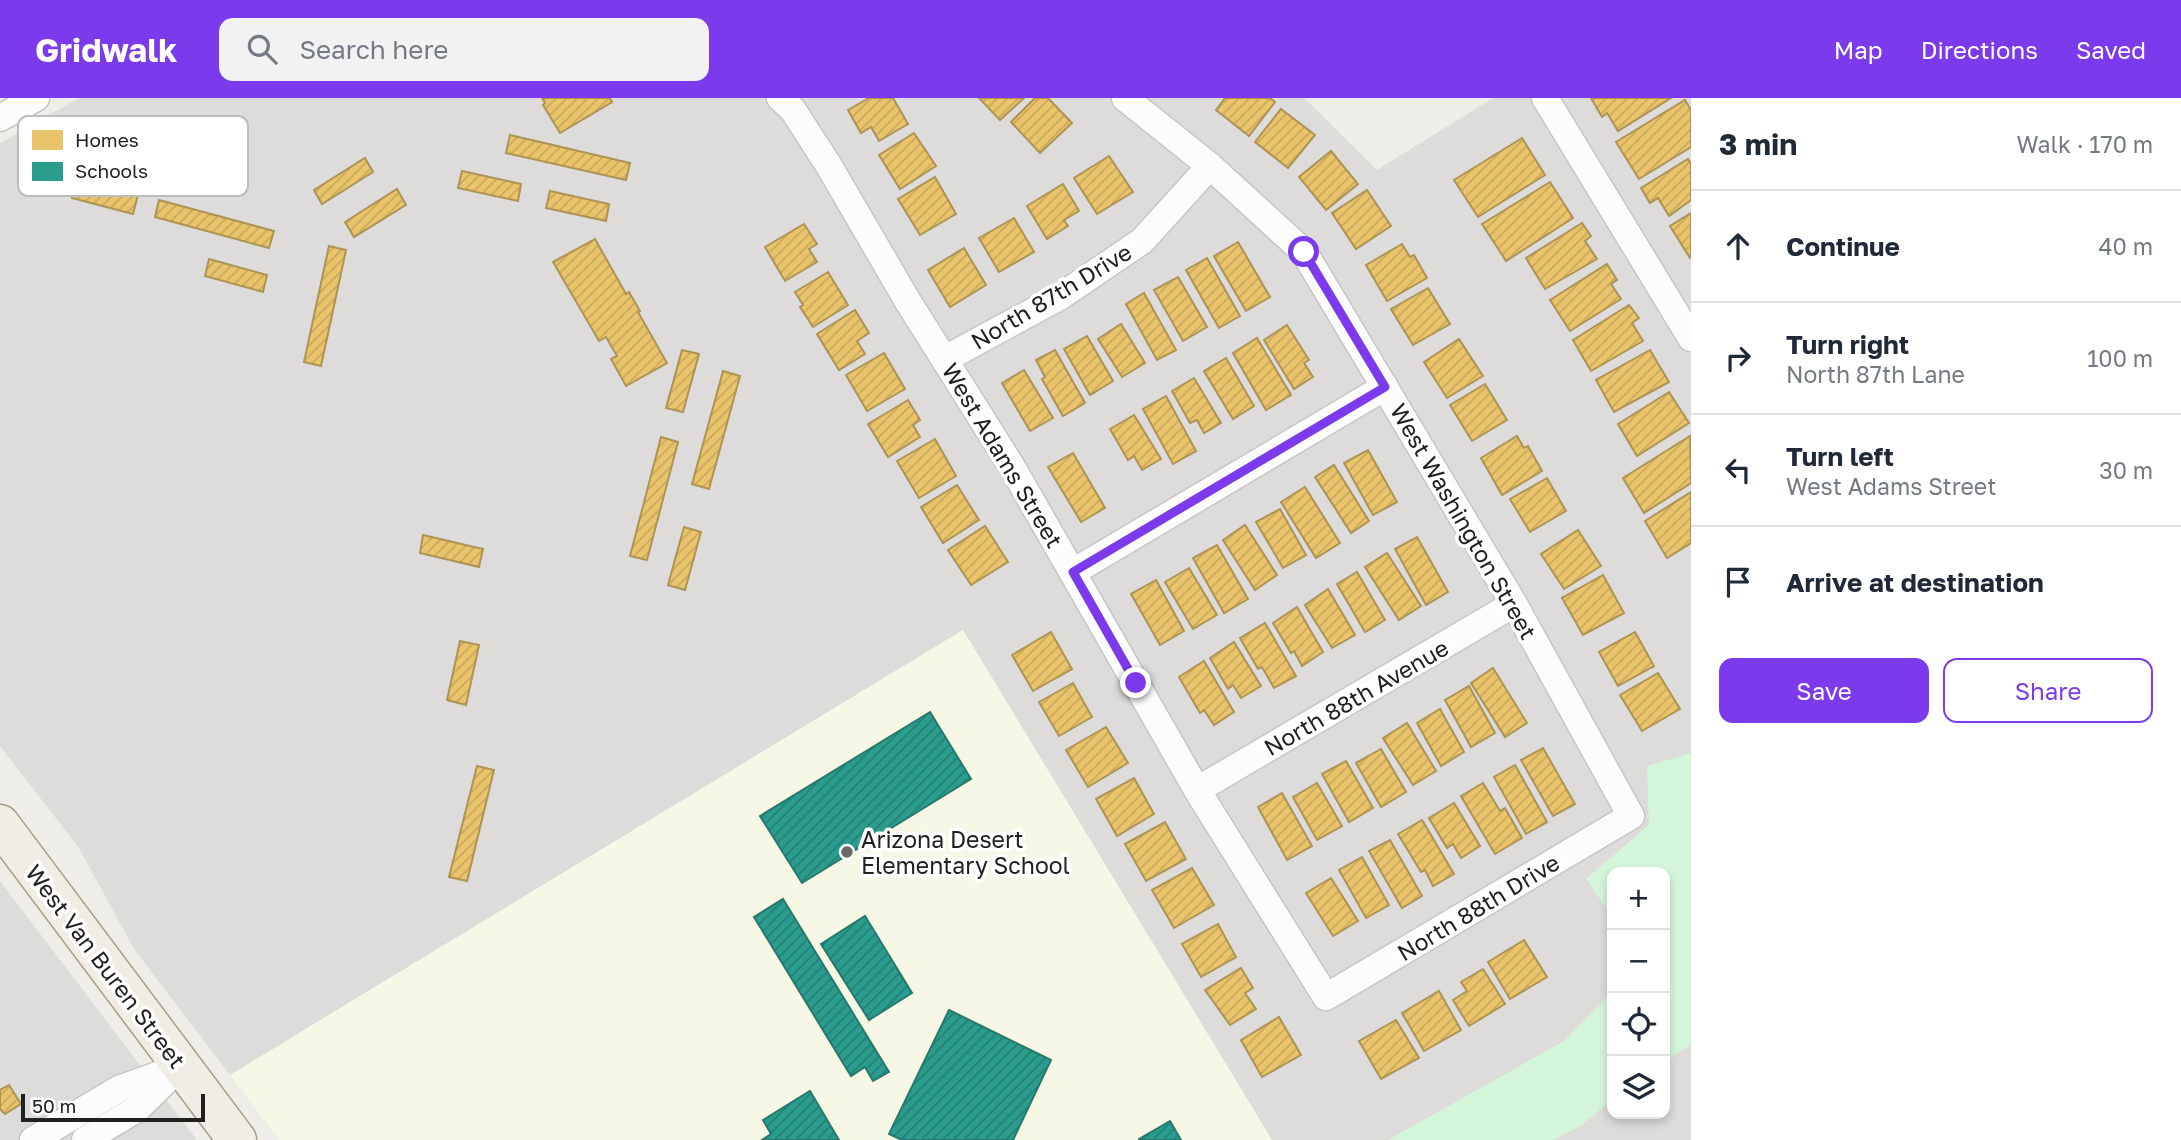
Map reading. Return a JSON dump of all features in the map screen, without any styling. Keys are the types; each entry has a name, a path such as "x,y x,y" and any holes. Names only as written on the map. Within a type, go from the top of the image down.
{"main road":[{"name":"West Van Buren Street","path":"0,824 237,1140"}],"street":[{"path":"0,118 36,98"},
{"name":"West Adams Street","path":"780,98 793,110 822,155 907,300 1012,467 1197,790 1326,997"},
{"name":"West Washington Street","path":"1125,98 1210,166 1304,252 1514,604 1631,816"},
{"path":"1545,98 1691,338"},
{"name":"North 87th Drive","path":"945,359 1061,296 1142,241 1210,166"},
{"path":"1073,572 1385,387"},
{"name":"North 88th Avenue","path":"1197,790 1514,604"},
{"name":"North 88th Drive","path":"1326,997 1631,816"},
{"path":"33,1140 119,1089 182,1066"},
{"path":"85,1140 137,1109 182,1066"}],"shaded area":[{"path":"79,98 1304,98 1377,170 1493,98 1691,98 1691,1140 1272,1140 963,630 230,1075 134,949 79,848 0,746 0,143 18,133 18,196 248,196 248,116 47,116"},
{"name":"Arizona Desert Elementary School","path":"963,630 1272,1140 279,1140 230,1075"},
{"path":"0,881 187,1127 197,1140 0,1140"}],"green space":[{"path":"1691,753 1691,1044 1670,1059 1670,867 1607,867 1607,909 1586,879 1649,825 1647,766"},
{"path":"1607,997 1607,1103 1581,1126 1552,1140 1388,1140 1564,1041"}],"building: Homes":[{"path":"542,98 610,98 612,102 560,133 543,105 545,103"},
{"path":"869,98 893,98 908,124 879,141 871,127 861,133 848,110"},
{"path":"979,98 1024,98 1000,120"},
{"path":"1035,98 1048,98 1072,123 1040,153 1011,122"},
{"path":"1225,98 1270,98 1275,102 1249,136 1216,110"},
{"path":"1591,98 1671,98 1618,131 1607,113 1602,117"},
{"path":"1685,100 1691,110 1691,147 1639,179 1616,142"},
{"path":"1281,109 1315,135 1288,168 1255,142"},
{"path":"914,133 936,166 900,189 879,155"},
{"path":"510,135 630,163 626,180 506,153"},
{"path":"1522,138 1545,175 1478,217 1454,180"},
{"path":"1331,151 1358,184 1326,210 1299,177"},
{"path":"1109,156 1133,192 1097,214 1074,178"},
{"path":"365,158 373,172 322,204 314,190"},
{"path":"1688,159 1691,164 1691,200 1669,216 1658,198 1650,203 1641,188"},
{"path":"462,171 521,184 518,201 458,188"},
{"path":"935,177 956,214 920,235 898,199"},
{"path":"1550,182 1573,218 1506,261 1482,224"},
{"path":"1063,184 1079,211 1064,220 1068,226 1047,239 1027,206"},
{"path":"397,189 406,205 354,237 345,222"},
{"path":"1367,190 1391,226 1356,249 1332,213"},
{"path":"550,191 609,204 606,221 546,208"},
{"path":"73,196 138,196 133,214"},
{"path":"159,200 274,231 269,248 155,217"},
{"path":"1691,213 1691,257 1690,258 1670,226"},
{"path":"1014,218 1034,252 999,272 979,238"},
{"path":"1582,223 1591,236 1585,241 1597,259 1545,289 1526,258"},
{"path":"804,224 817,244 809,249 817,262 785,281 765,247"},
{"path":"595,239 626,294 629,292 667,363 626,386 611,359 617,356 606,337 599,341 553,262"},
{"path":"1238,242 1270,297 1246,311 1214,256"},
{"path":"1402,244 1410,257 1414,255 1427,278 1387,301 1366,265"},
{"path":"329,246 346,250 321,366 304,362"},
{"path":"964,248 986,285 950,307 928,270"},
{"path":"1207,258 1240,316 1219,328 1186,270"},
{"path":"209,259 267,275 263,292 205,276"},
{"path":"1607,264 1617,280 1611,284 1621,299 1570,331 1550,300"},
{"path":"828,272 848,305 813,327 800,307 803,305 795,292"},
{"path":"1178,277 1207,327 1183,341 1154,290"},
{"path":"1428,288 1450,324 1413,345 1391,309"},
{"path":"1144,293 1176,350 1157,360 1126,304"},
{"path":"1629,305 1639,318 1632,323 1643,341 1591,371 1573,340"},
{"path":"855,310 869,333 857,341 865,354 839,370 817,334"},
{"path":"1121,324 1145,363 1122,377 1098,339"},
{"path":"1287,325 1309,360 1304,363 1313,377 1294,389 1264,340"},
{"path":"1087,336 1113,381 1090,395 1064,349"},
{"path":"1257,338 1291,395 1266,410 1233,353"},
{"path":"1459,339 1483,376 1447,398 1424,362"},
{"path":"682,350 699,354 683,412 666,408"},
{"path":"1055,350 1085,403 1063,416 1042,379 1045,377 1036,360"},
{"path":"1650,350 1669,382 1614,412 1596,380"},
{"path":"884,353 905,389 867,411 846,375"},
{"path":"1226,358 1254,406 1233,419 1204,371"},
{"path":"1024,370 1053,418 1030,431 1002,383"},
{"path":"723,371 740,376 709,489 692,484"},
{"path":"1194,378 1221,423 1204,433 1197,420 1190,423 1172,391"},
{"path":"1485,384 1507,420 1472,441 1450,405"},
{"path":"1669,392 1689,423 1637,456 1618,424"},
{"path":"1166,396 1196,451 1173,464 1143,409"},
{"path":"908,400 920,420 913,425 920,437 888,457 868,424"},
{"path":"1134,415 1161,459 1142,470 1134,456 1128,460 1110,429"},
{"path":"1517,436 1524,448 1528,446 1542,471 1502,495 1481,458"},
{"path":"1690,436 1691,483 1644,513 1623,478"},
{"path":"661,437 678,442 647,560 630,556"},
{"path":"935,439 956,476 919,498 897,461"},
{"path":"1368,450 1397,502 1373,515 1344,463"},
{"path":"1073,453 1105,508 1081,522 1048,467"},
{"path":"1334,465 1369,521 1351,533 1315,477"},
{"path":"1547,478 1566,511 1530,532 1510,499"},
{"path":"957,485 979,520 943,543 921,507"},
{"path":"1305,487 1340,543 1316,558 1281,502"},
{"path":"1691,492 1691,543 1667,558 1645,521"},
{"path":"1280,509 1306,555 1283,568 1256,522"},
{"path":"1245,525 1277,575 1255,590 1223,540"},
{"path":"985,526 1008,562 971,585 948,550"},
{"path":"684,527 701,532 685,590 668,585"},
{"path":"1578,530 1601,566 1564,589 1541,554"},
{"path":"423,535 483,549 479,567 420,553"},
{"path":"1417,537 1448,592 1426,605 1395,549"},
{"path":"1217,545 1248,599 1224,613 1193,558"},
{"path":"1387,553 1421,606 1399,620 1365,567"},
{"path":"1189,568 1217,615 1193,629 1165,582"},
{"path":"1357,572 1385,620 1365,632 1337,584"},
{"path":"1603,575 1624,613 1583,635 1562,598"},
{"path":"1156,580 1184,631 1160,645 1131,594"},
{"path":"1328,589 1355,635 1332,648 1305,605"},
{"path":"1297,607 1323,652 1302,666 1273,623"},
{"path":"1265,623 1296,676 1274,688 1262,667 1258,669 1240,638"},
{"path":"1051,632 1072,669 1033,691 1012,655"},
{"path":"1635,632 1654,666 1618,686 1599,652"},
{"path":"460,641 479,645 466,705 447,700"},
{"path":"1234,642 1261,686 1241,698 1233,685 1228,689 1210,658"},
{"path":"1204,661 1234,712 1214,725 1204,710 1200,713 1179,677"},
{"path":"1493,668 1527,723 1505,737 1471,683"},
{"path":"1658,673 1680,709 1642,731 1620,695"},
{"path":"1073,683 1092,717 1059,736 1039,702"},
{"path":"1469,686 1495,733 1471,747 1445,700"},
{"path":"1440,709 1464,752 1441,766 1417,723"},
{"path":"1407,723 1436,771 1413,785 1383,738"},
{"path":"1106,727 1128,763 1088,787 1066,750"},
{"path":"1543,748 1575,804 1553,816 1521,760"},
{"path":"1381,749 1406,792 1381,807 1356,763"},
{"path":"1346,761 1373,808 1349,822 1322,774"},
{"path":"1515,765 1547,822 1526,834 1494,777"},
{"path":"477,766 494,770 467,881 449,877"},
{"path":"1134,778 1154,814 1117,836 1096,799"},
{"path":"1317,783 1342,826 1317,840 1293,797"},
{"path":"1483,783 1500,811 1505,808 1522,838 1495,854 1461,796"},
{"path":"1282,793 1312,846 1287,860 1258,807"},
{"path":"1454,803 1480,846 1461,858 1453,844 1447,848 1429,818"},
{"path":"1422,820 1454,874 1433,886 1425,870 1421,872 1398,834"},
{"path":"1165,822 1186,859 1146,881 1125,844"},
{"path":"1390,840 1422,896 1402,908 1369,851"},
{"path":"1362,857 1389,905 1366,918 1339,870"},
{"path":"1192,868 1214,905 1174,928 1152,890"},
{"path":"1331,878 1358,921 1333,936 1306,893"},
{"path":"1218,924 1236,957 1201,977 1182,944"},
{"path":"1524,940 1547,977 1510,999 1488,962"},
{"path":"1241,968 1253,988 1245,993 1256,1009 1230,1025 1205,990"},
{"path":"1483,969 1505,1004 1469,1026 1453,1000 1467,991 1461,982"},
{"path":"1439,991 1461,1030 1424,1051 1402,1013"},
{"path":"1279,1017 1301,1055 1262,1077 1241,1040"},
{"path":"1396,1020 1419,1058 1381,1079 1359,1041"},
{"path":"9,1085 21,1104 5,1114 0,1109 0,1090"}],"building: Schools":[{"path":"930,712 971,779 802,883 760,816"},
{"path":"783,899 889,1072 873,1081 865,1067 851,1076 754,917"},
{"path":"865,916 912,993 869,1020 821,944"},
{"path":"949,1010 1051,1060 1013,1140 902,1140 889,1134"},
{"path":"810,1091 839,1140 762,1140 771,1134 763,1120"},
{"path":"1170,1121 1181,1140 1139,1140 1139,1139"}],"place":[{"name":"Arizona Desert Elementary School","path":"847,852"}],"route":[{"path":"1136,683 1073,572 1385,387 1304,252"}]}
